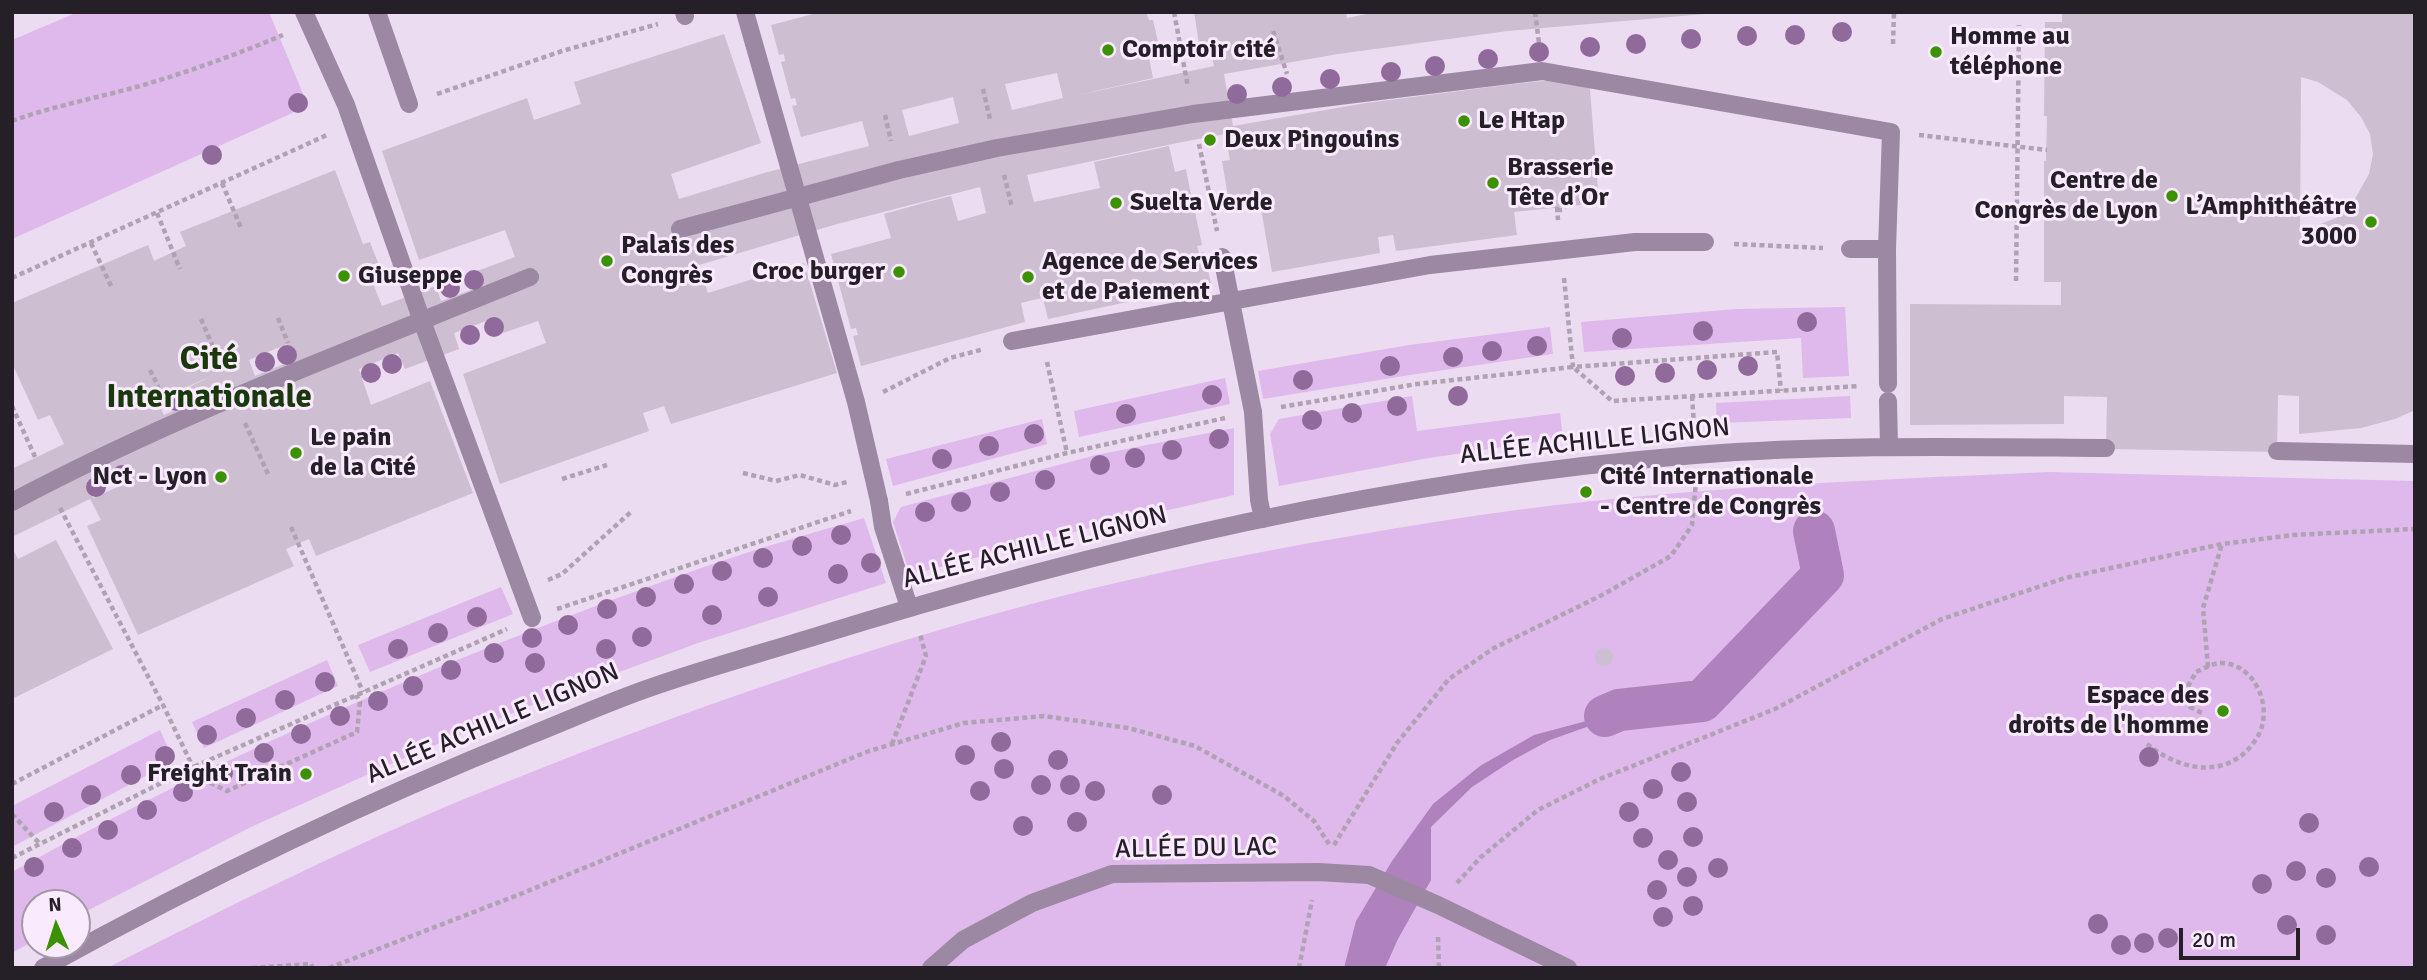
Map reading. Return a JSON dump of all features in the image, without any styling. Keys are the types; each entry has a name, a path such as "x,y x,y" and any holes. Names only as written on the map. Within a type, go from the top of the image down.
{"street":[{"path":"377,12 409,104"},
{"path":"746,12 856,402 883,527 909,607"},
{"path":"307,18 352,123 532,618"},
{"path":"680,229 898,170 997,148 1193,114 1542,71 1891,132 1887,249 1889,446"},
{"path":"1012,341 1430,265 1635,242 1705,242"},
{"path":"1850,249 1887,249"},
{"path":"1222,257 1253,412 1259,500 1263,519"},
{"path":"12,502 234,396 530,277"},
{"name":"ALLÉE ACHILLE LIGNON","path":"43,968 255,857 432,775 649,688 909,607 1076,561 1263,519 1399,493 1586,466 1726,453 1889,446 2106,448"},
{"path":"2277,451 2415,454"},
{"name":"ALLÉE DU LAC","path":"931,968 963,940 1032,903 1112,874 1318,872 1369,875 1568,968"}],"path":[{"path":"1894,12 1894,44"},
{"path":"409,104 562,51 684,14"},
{"path":"12,121 224,60 307,18"},
{"path":"2016,281 2019,25"},
{"path":"1273,31 1290,81 1293,102"},
{"path":"12,278 352,123"},
{"path":"1891,132 2047,150"},
{"path":"222,183 241,228"},
{"path":"1557,210 1562,210 1569,202 1601,198 1608,191"},
{"path":"157,213 180,269"},
{"path":"1705,242 1850,249"},
{"path":"91,243 111,286"},
{"path":"1570,339 1573,367"},
{"path":"881,393 950,358 1012,341"},
{"path":"12,850 13,857 192,767 532,618 879,501 1067,453 1253,412 1417,384 1573,367 1777,352 1781,391"},
{"name":"ALLÉE ACHILLE LIGNON","path":"1573,367 1612,401 1781,391 1888,393"},
{"name":"ALLÉE ACHILLE LIGNON","path":"1692,396 1694,433"},
{"path":"12,406 47,483 163,705 194,775 227,791 357,732 360,702 356,695"},
{"path":"1058,415 1067,453"},
{"path":"562,479 607,465"},
{"path":"743,473 776,481 800,475 835,485"},
{"path":"329,968 523,893 869,751 964,723 1044,716 1128,728 1195,746 1284,796 1314,821 1332,849 1397,743 1449,679 1494,648 1671,556 1692,525 1695,501"},
{"path":"562,574 632,511"},
{"path":"291,527 363,692"},
{"path":"1433,903 1481,857 1538,810 1600,779 1775,709 1942,619 2065,578 2222,544 2293,535 2415,529"},
{"path":"2208,667 2203,608 2222,544"},
{"path":"892,745 926,656 923,642"},
{"path":"2147,744 2162,757 2182,765 2206,768 2228,763 2246,751 2259,734 2263,714 2261,692 2250,674 2236,665 2219,663 2208,667 2196,672 2188,688 2190,707 2204,714"},
{"path":"12,784 163,705"},
{"path":"12,814 39,844"},
{"path":"1299,968 1318,872"},
{"path":"252,968 311,964 313,968"}],"shaded area":[{"path":"78,12 269,12 308,106 12,239 12,40"},
{"path":"1845,307 1849,376 1803,378 1801,338 1584,352 1581,322 1736,309"},
{"path":"1550,327 1553,354 1263,399 1258,371 1409,345"},
{"path":"1225,378 1230,404 1079,437 1074,411"},
{"path":"1412,396 1417,431 1560,413 1563,438 1429,458 1279,486 1270,434 1279,419"},
{"path":"1850,396 1851,418 1717,423 1716,403"},
{"path":"1042,419 1047,444 893,486 886,459"},
{"path":"1234,428 1234,495 1077,531 910,575 893,522 901,507 1096,455"},
{"path":"2049,472 2415,481 2415,968 107,968 250,897 444,807 638,731 858,655 1082,591 1171,570 1306,544 1517,510 1745,488"},
{"path":"864,518 886,583 698,643 549,698 411,755 253,826 91,909 91,889 21,889 21,948 12,953 12,872 181,784 353,704 618,598 766,547"},
{"path":"501,587 513,614 370,672 358,645"},
{"path":"327,660 338,686 204,748 192,722"},
{"path":"1605,716 1595,724 1550,740 1472,787 1431,827 1431,880 1385,968 1344,968 1356,921 1392,861 1433,804 1480,766 1534,735"},
{"path":"160,730 174,761 12,847 12,806"}],"building":[{"path":"821,12 1146,12 1149,20 1153,20 1160,50 1148,53 1153,78 1074,96 1214,66 1209,42 1199,44 1194,12 1346,12 1347,18 1377,12 1705,12 1508,31 1338,54 1224,74 1233,126 1366,103 1589,77 1599,203 1514,212 1517,235 1396,251 1393,235 1378,237 1380,253 1272,272 1260,203 1230,209 1222,161 1230,160 1225,134 1177,143 1027,175 1034,202 1100,188 1094,162 1169,146 1175,172 1186,169 1192,200 1187,201 1189,208 1194,207 1202,245 1197,246 1199,253 1204,252 1211,284 1048,319 1043,298 1033,300 1021,303 1025,322 861,366 853,336 858,335 856,328 851,329 831,254 891,238 884,214 927,202 951,196 958,221 986,213 980,187 837,224 699,265 708,293 804,263 837,373 671,424 664,406 643,413 649,431 500,484 463,374 546,343 538,321 500,334 494,318 454,333 459,349 405,369 398,353 359,369 371,405 430,381 473,493 316,556 309,539 286,549 294,566 138,635 87,526 101,520 90,499 12,537 12,469 64,444 50,415 38,420 12,363 12,303 148,245 154,261 186,246 180,232 335,170 363,244 370,242 383,276 372,281 382,306 436,286 441,301 482,286 477,271 515,257 505,230 419,260 382,151 527,98 534,120 581,104 574,82 724,34 761,143 671,174 679,199 764,173 869,146 862,121 801,137 792,106 797,105 795,98 791,99 781,62 785,61 784,54 779,55 771,25","holes":["1057,73 1063,98 1012,110 1005,84","953,97 959,123 909,136 902,110","287,344 294,360 255,376 249,360","214,375 189,387 195,400 164,415 157,401 143,406","124,467 131,481 93,498 87,485"]},
{"path":"2062,12 2415,12 2415,410 2395,419 2361,428 2299,434 2299,396 2278,395 2277,452 2106,449 2107,397 2064,396 2064,424 1910,425 1910,304 2061,305 2061,282 2044,282 2044,161 2047,116 2044,116 2045,22 2062,22","holes":["2301,77 2318,82 2347,100 2361,117 2370,134 2373,154 2369,174 2351,206 2336,218 2300,232"]},
{"path":"56,540 113,649 12,699 12,547 18,559"},
{"path":"1604,648 1610,651 1613,657 1610,663 1604,666 1598,663 1595,657 1598,651"}],"waterway":[{"path":"1605,716 1619,710 1702,701 1823,575 1814,531"}],"place":[{"name":"Comptoir cité","path":"1108,50"},
{"name":"Homme au téléphone","path":"1936,52"},
{"name":"Le Htap","path":"1464,121"},
{"name":"Deux Pingouins","path":"1210,140"},
{"name":"Brasserie Tête d’Or","path":"1493,183"},
{"name":"Centre de Congrès de Lyon","path":"2172,196"},
{"name":"Suelta Verde","path":"1116,203"},
{"name":"L’Amphithéâtre 3000","path":"2371,222"},
{"name":"Palais des Congrès","path":"607,261"},
{"name":"Croc burger","path":"899,272"},
{"name":"Giuseppe","path":"344,276"},
{"name":"Agence de Services et de Paiement","path":"1028,277"},
{"name":"Le pain de la Cité","path":"296,453"},
{"name":"Nct - Lyon","path":"221,477"},
{"name":"Cité Internationale - Centre de Congrès","path":"1586,492"},
{"name":"Espace des droits de l'homme","path":"2223,711"},
{"name":"Freight Train","path":"306,774"}],"district":[{"name":"Cité Internationale","path":"209,379"}]}
